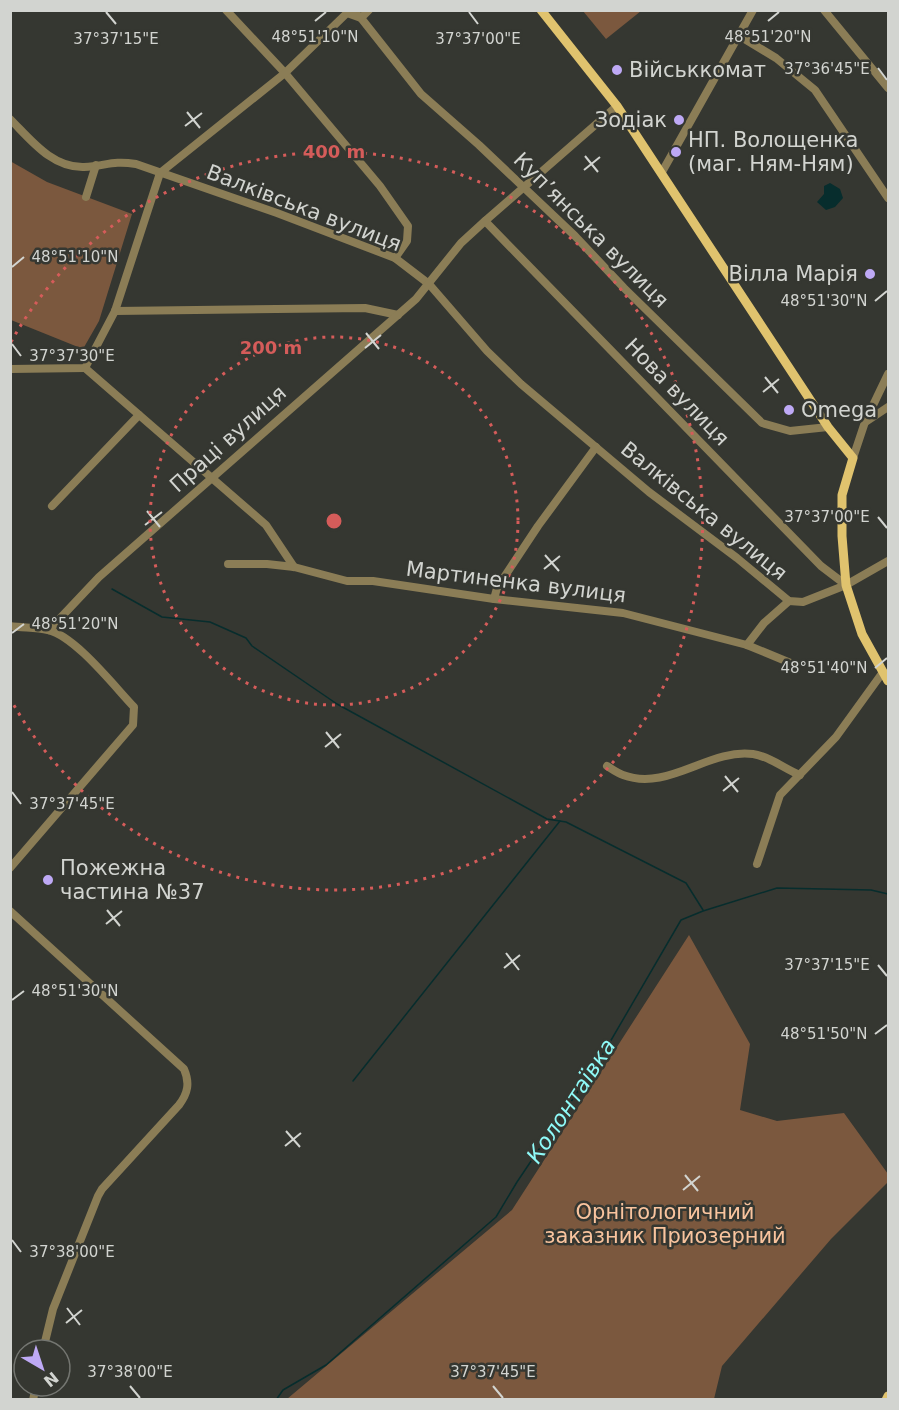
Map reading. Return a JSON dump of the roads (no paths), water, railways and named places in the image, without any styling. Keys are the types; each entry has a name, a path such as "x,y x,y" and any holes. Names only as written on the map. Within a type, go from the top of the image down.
{"main road":[{"path":"541,10 617,106 828,427 853,458 843,495 842,536 846,585 862,634 886,676"}],"street":[{"path":"226,10 285,73 380,186 408,226 408,241 395,258"},
{"name":"Куп’янська вулиця","path":"352,10 361,18 421,94 479,145 575,236 624,288 762,423 789,431 828,427"},
{"path":"85,368 115,311 160,173 285,73 347,13 361,18 369,10"},
{"path":"662,172 753,10"},
{"path":"824,10 888,88"},
{"path":"738,35 776,58 815,90 888,198"},
{"name":"Праці вулиця","path":"49,630 99,577 416,299 461,243 484,221 617,106"},
{"name":"Валківська вулиця","path":"10,119 46,154 69,167 119,161 136,164 277,213 395,258 429,284 487,351 521,384 649,492 738,558 789,601 803,602 846,585"},
{"path":"86,197 96,165"},
{"name":"Нова вулиця","path":"484,221 821,566 846,585"},
{"path":"115,311 365,308 398,315"},
{"path":"10,369 85,368 266,525 294,567"},
{"path":"853,458 865,422 888,374"},
{"path":"865,422 888,407"},
{"path":"52,506 139,415"},
{"path":"494,599 496,588 596,447"},
{"path":"846,585 888,561"},
{"name":"Мартиненка вулиця","path":"228,564 294,567 347,580 373,581 494,599 623,613 747,645 793,664"},
{"path":"747,645 764,623 789,601"},
{"path":"10,626 49,630 80,648 134,707 133,725 10,868"},
{"path":"757,864 780,795 846,724 886,676"},
{"path":"607,766 623,775 651,779 668,776 723,757 755,754 800,775"},
{"path":"10,910 184,1069 188,1078 185,1096 179,1105 98,1196 53,1309 47,1338"}],"water":[{"path":"830,183 840,189 843,198 835,207 826,210 817,202 824,194 824,186"}],"waterway":[{"path":"112,589 162,617 210,622 246,638 252,646 337,704 547,819 566,822 686,883 703,910"},
{"path":"353,1081 560,821"},
{"name":"Колонтаївка","path":"276,1400 283,1390 326,1365 496,1217 603,1054 681,920 777,888 871,890 888,894"}],"place":[{"name":"Військкомат","path":"617,70"},
{"name":"Зодіак","path":"679,120"},
{"name":"НП. Волощенка (маг. Ням-Ням)","path":"676,152"},
{"name":"Вілла Марія","path":"870,274"},
{"name":"Omega","path":"789,410"},
{"name":"Пожежна частина №37","path":"48,880"}],"park label":[{"name":"Орнiтологичний заказник Приозерний","path":"665,1224"}]}
